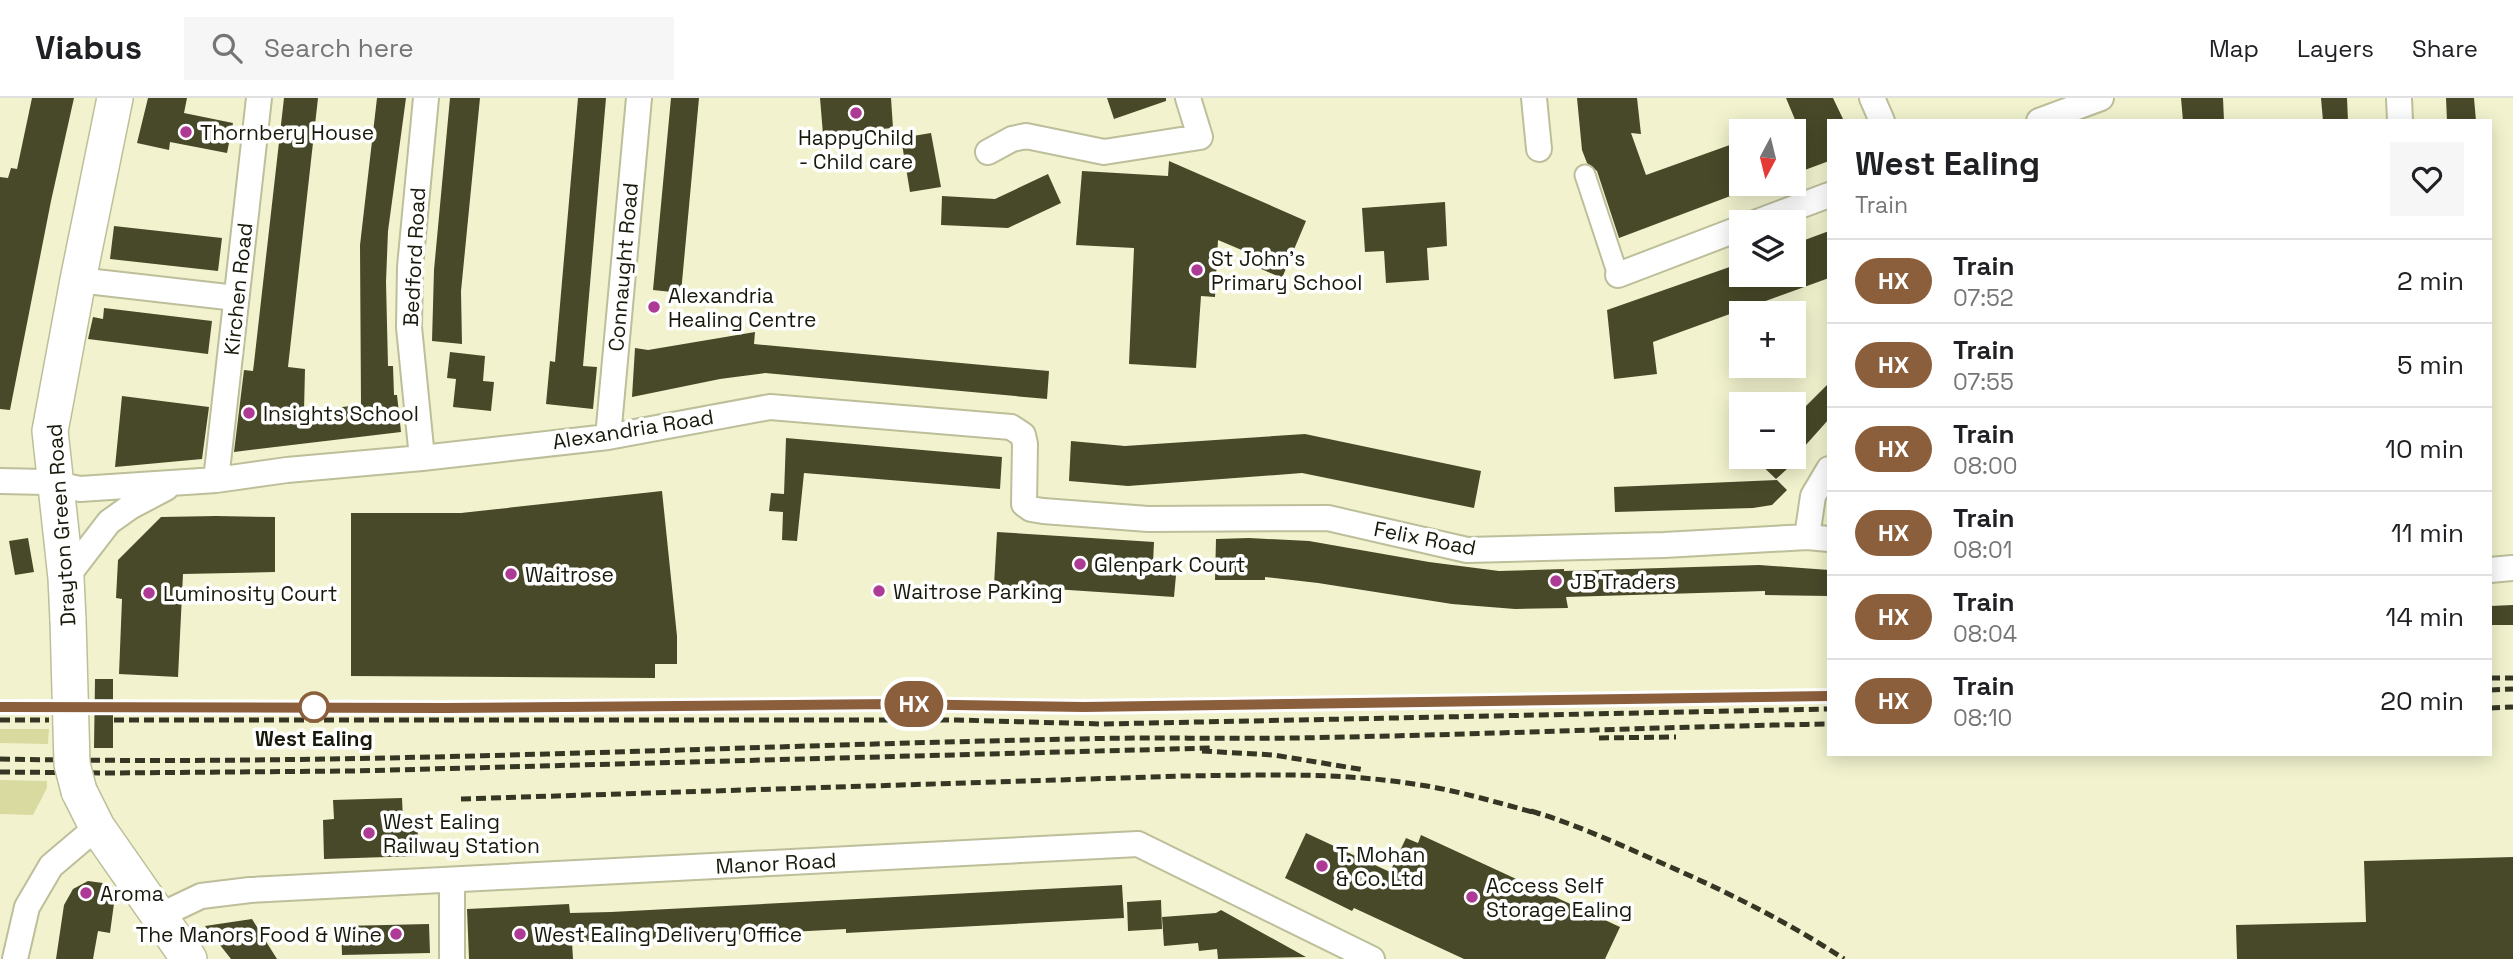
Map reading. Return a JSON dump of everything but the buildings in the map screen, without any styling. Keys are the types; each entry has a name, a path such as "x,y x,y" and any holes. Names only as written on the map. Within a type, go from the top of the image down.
{"main road":[{"name":"Drayton Green Road","path":"115,98 50,431 66,578 72,764 79,791 97,827 189,959"}],"street":[{"name":"Kirchen Road","path":"216,480 259,98"},
{"name":"Bedford Road","path":"422,458 409,327 410,267 426,98"},
{"name":"Connaught Road","path":"608,437 639,98"},
{"path":"988,152 1012,139 1026,136 1104,152 1200,137 1188,98"},
{"path":"1534,98 1539,149"},
{"path":"1872,98 1881,119"},
{"path":"2044,119 2101,98"},
{"path":"2399,98 2400,119"},
{"path":"1585,175 1618,275 1729,233"},
{"path":"1788,210 1827,196"},
{"path":"78,280 236,298"},
{"name":"Alexandria Road","path":"0,481 80,489 216,480 287,470 608,437 704,420 734,411 770,407 1011,427 1023,435 1025,444 1024,504"},
{"path":"1818,538 1813,496 1827,472"},
{"name":"Alexandria Road","path":"66,578 109,522 172,484"},
{"name":"Felix Road","path":"1024,504 1031,509 1043,511 1149,519 1328,518 1467,550 1818,538"},
{"path":"2492,569 2512,568"},
{"path":"15,959 17,940 27,907 51,866 97,827"},
{"name":"Manor Road","path":"159,916 201,896 250,890 1138,844 1372,959"},
{"path":"452,880 452,959"}],"green space":[{"path":"0,729 49,729 48,744 0,743"},
{"path":"0,780 47,781 47,788 33,815 0,814"}],"railway":[{"path":"2492,678 2513,678"},
{"path":"2492,690 2513,689"},
{"path":"114,706 893,704 1084,707 1827,696"},
{"path":"0,707 48,707"},
{"path":"2492,708 2513,707"},
{"path":"114,720 956,720 1103,724 1827,709"},
{"path":"0,720 49,720"},
{"path":"0,759 404,758 1103,738 1362,737 1827,724"},
{"path":"1599,738 1676,737"},
{"path":"0,772 355,771 1211,748"},
{"path":"1202,751 1274,755 1365,770"},
{"path":"461,799 1183,776 1299,775 1385,780 1430,787 1540,814"},
{"path":"1531,811 1595,834 1705,883 1776,918 1844,959"}],"train":[{"name":"HX","path":"0,707 445,708 893,704 1084,707 1827,696"}],"place":[{"name":"HappyChild - Child care","path":"856,113"},
{"name":"Thornbery House","path":"186,132"},
{"name":"St John's Primary School","path":"1197,270"},
{"name":"Alexandria Healing Centre","path":"654,307"},
{"name":"Insights School","path":"249,413"},
{"name":"Glenpark Court","path":"1080,564"},
{"name":"Waitrose","path":"511,574"},
{"name":"JB Traders","path":"1556,581"},
{"name":"Waitrose Parking","path":"879,591"},
{"name":"Luminosity Court","path":"149,593"},
{"name":"West Ealing","path":"314,707"},
{"name":"West Ealing Railway Station","path":"369,833"},
{"name":"T. Mohan & Co. Ltd","path":"1322,866"},
{"name":"Aroma","path":"86,893"},
{"name":"Access Self Storage Ealing","path":"1472,897"},
{"name":"The Manors Food & Wine","path":"396,934"},
{"name":"West Ealing Delivery Office","path":"520,934"}]}
